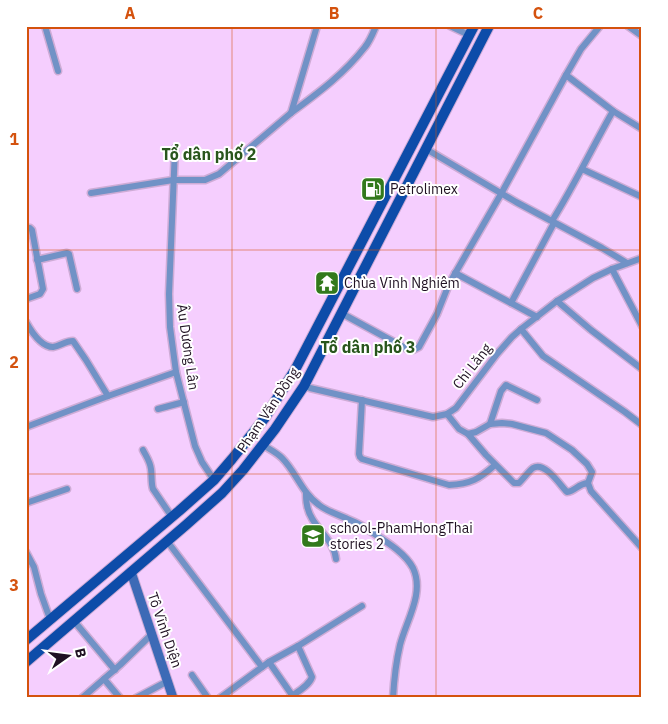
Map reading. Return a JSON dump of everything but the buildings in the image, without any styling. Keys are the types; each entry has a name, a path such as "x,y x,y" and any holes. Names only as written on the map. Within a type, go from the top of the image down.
{"main road":[{"name":"Phạm Văn Đồng","path":"26,662 222,493 243,470 275,429 304,386 489,26"},
{"name":"Phạm Văn Đồng","path":"26,640 214,480 264,418 295,370 472,31"},
{"path":"388,191 400,199"},
{"path":"121,560 131,572"}],"street":[{"path":"45,26 58,71"},
{"path":"291,113 317,26"},
{"path":"91,193 173,180 205,180 219,174 291,113 330,84 366,46 376,26"},
{"path":"450,26 472,31"},
{"path":"341,314 407,349 416,349 424,340 456,273 566,76 582,49 600,26"},
{"path":"628,26 642,36"},
{"path":"566,76 613,111 642,129"},
{"path":"511,303 613,111"},
{"name":"Âu Dương Lân","path":"175,148 168,294 170,327 176,372 195,446 202,462 214,480"},
{"path":"426,149 501,194 627,263"},
{"path":"582,169 642,197"},
{"path":"26,228 32,230 42,292 26,300"},
{"path":"37,260 69,254 78,290"},
{"name":"Chi Lăng","path":"447,414 456,408 497,354 521,329 593,278 642,258"},
{"path":"612,269 642,326"},
{"path":"456,273 537,317"},
{"path":"557,302 642,369"},
{"path":"26,322 41,342 50,346 73,341 108,396"},
{"path":"521,329 543,356 642,425"},
{"path":"26,427 176,372"},
{"path":"490,424 501,391 506,385 537,400"},
{"path":"304,386 433,417 447,414 460,429 468,434 486,456 516,484 534,468 540,467 545,468 567,492 573,491 582,484 588,484"},
{"path":"362,400 359,454 362,459 449,485 470,482 495,465"},
{"path":"158,409 184,402"},
{"path":"468,434 490,424 502,422 542,431 550,435 572,450 590,468 592,474 588,484 591,491 642,548"},
{"path":"263,445 282,458 306,493 318,504 372,532 390,545 413,568 417,584 416,596 400,646 395,668 392,698"},
{"path":"143,450 150,462 153,489 172,517"},
{"path":"26,502 67,489"},
{"path":"306,493 306,506 310,515 334,550 336,559"},
{"path":"167,541 262,667"},
{"path":"26,552 34,567 50,619"},
{"name":"Tô Vĩnh Diện","path":"131,572 173,698"},
{"path":"220,698 269,662 362,606"},
{"path":"74,621 115,670"},
{"path":"86,697 152,634"},
{"path":"269,662 290,696 307,685 311,681 312,676 298,646"},
{"path":"192,676 208,698"},
{"path":"104,679 120,698"},
{"path":"136,698 168,681"}],"place":[{"name":"Petrolimex","path":"373,189"},
{"name":"Chùa Vĩnh Nghiêm","path":"327,283"},
{"name":"school-PhamHongThai stories 2","path":"313,536"}],"district":[{"name":"Tổ dân phố 2","path":"209,154"},
{"name":"Tổ dân phố 3","path":"368,347"}]}
